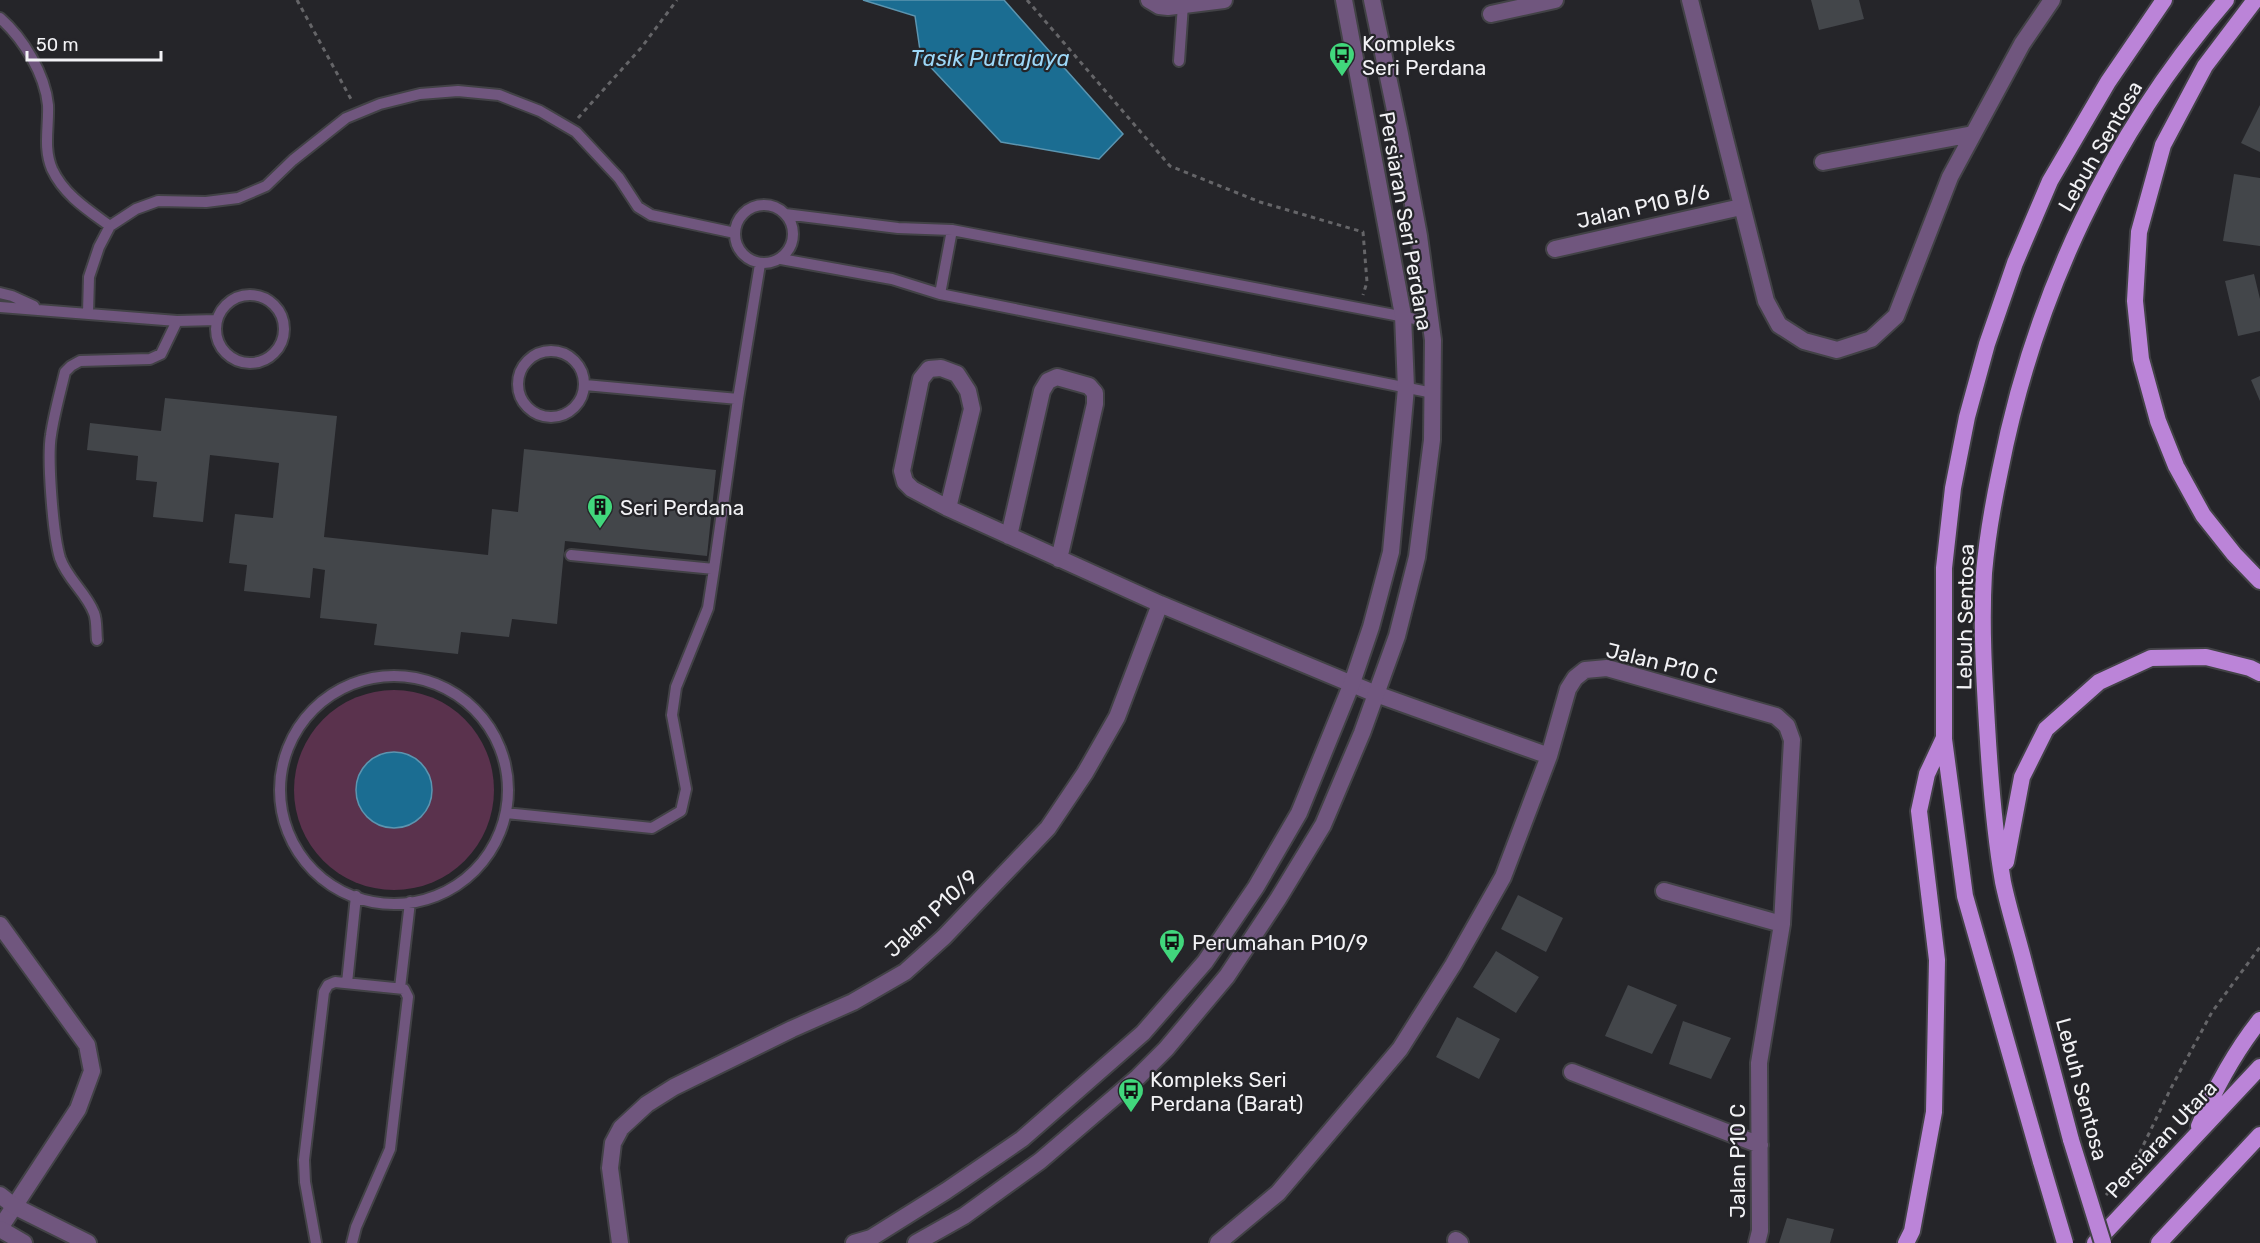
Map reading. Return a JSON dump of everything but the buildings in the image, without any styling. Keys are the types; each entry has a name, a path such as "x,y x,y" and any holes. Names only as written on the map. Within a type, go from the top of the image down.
{"main road":[{"name":"Lebuh Sentosa","path":"2065,1243 1965,896 1944,739 1944,568 1957,468 1967,417 1987,344 2015,263 2050,181 2108,82 2164,0"},
{"name":"Lebuh Sentosa","path":"2103,1243 2071,1140 2003,882 1990,771 1983,652 1984,572 1995,495 2009,427 2028,357 2056,277 2091,200 2145,106 2201,29 2226,0"},
{"path":"2255,0 2205,66 2163,145 2139,232 2135,301 2141,359 2158,421 2176,466 2204,515 2234,554 2260,581"},
{"path":"2003,882 2022,777 2046,729 2099,682 2151,658 2206,657 2250,668 2260,673"},
{"path":"1906,1243 1912,1231 1934,1112 1937,960 1919,811 1927,774 1944,739"},
{"path":"2195,1135 2214,1090 2239,1047 2260,1020"},
{"name":"Persiaran Utara","path":"2095,1243 2260,1067"},
{"path":"2159,1243 2260,1136"}],"street":[{"path":"1149,0 1159,6 1224,0"},
{"name":"Persiaran Seri Perdana","path":"854,1243 872,1240 1022,1139 1143,1033 1205,962 1256,887 1299,813 1352,683 1371,627 1391,552 1406,388 1403,315 1344,0"},
{"name":"Persiaran Seri Perdana","path":"916,1243 964,1216 1040,1161 1138,1077 1166,1049 1227,976 1278,899 1323,825 1362,733 1397,636 1417,557 1432,440 1433,340 1431,322 1419,236 1372,0"},
{"path":"1491,14 1555,0"},
{"path":"1690,0 1766,301 1779,325 1804,341 1837,350 1871,339 1896,316 1950,177 2022,44 2052,0"},
{"path":"1823,162 1973,134"},
{"name":"Jalan P10 B/6","path":"1555,249 1741,207"},
{"path":"948,508 972,409 968,391 957,374 941,368 930,369 921,379 902,471 905,482 912,489 948,508 1160,604 1376,694 1549,756"},
{"path":"1009,536 1042,391 1047,381 1057,377 1089,386 1095,393 1095,404 1059,559"},
{"name":"Jalan P10/9","path":"620,1243 610,1168 613,1143 621,1128 647,1104 674,1087 853,1002 905,972 944,937 1048,828 1084,773 1117,717 1160,604"},
{"name":"Jalan P10 C","path":"1218,1243 1278,1193 1400,1049 1453,965 1503,877 1549,756 1568,689 1575,678 1586,670 1595,668 1607,668 1776,716 1787,726 1792,740 1782,924 1759,1063 1760,1231 1757,1243"},
{"path":"1665,891 1782,924"},
{"path":"0,925 87,1044 92,1071 78,1109 0,1228 24,1243"},
{"path":"1572,1072 1760,1145"},
{"path":"0,1195 14,1206 88,1243"}],"lane":[{"path":"1179,60 1183,5"},
{"path":"0,18 23,43 44,88 48,105 46,151 53,170 67,193 110,226"},
{"path":"87,314 89,277 99,247 110,226 136,208 158,201 206,202 238,198 266,186 293,160 346,118 380,104 420,94 458,91 499,95 540,111 576,132 619,178 638,207 651,215 735,233"},
{"path":"754,206 773,206 785,214 791,222 794,236 791,247 781,259 772,263 760,264 747,259 740,251 735,240 735,233 735,227 742,214 754,206"},
{"path":"785,214 898,228 952,230 1431,322"},
{"path":"940,294 952,230"},
{"path":"781,259 892,279 940,294 1432,393"},
{"path":"506,813 652,828 681,811 686,789 672,715 676,687 708,608 760,264"},
{"path":"0,293 40,309"},
{"path":"242,296 261,297 272,303 282,316 285,330 282,344 270,358 253,363 242,362 231,357 220,345 217,336 217,320 230,302 242,296"},
{"path":"0,307 177,321 217,320"},
{"path":"97,640 95,615 60,559 57,542 51,481 50,437 65,372 80,362 150,359 161,354 177,321"},
{"path":"551,351 561,352 575,361 582,371 585,386 578,405 570,412 554,418 537,415 527,408 521,400 518,382 522,367 527,361 540,353 551,351"},
{"path":"585,386 738,399"},
{"path":"571,555 714,569"},
{"path":"390,676 428,681 466,702 485,721 499,745 506,764 509,790 506,813 498,839 482,863 458,884 430,898 410,902 381,903 356,896 332,885 314,870 290,837 282,812 280,784 284,759 295,733 309,713 327,697 350,684 390,676"},
{"path":"347,983 356,896"},
{"path":"400,988 410,902"},
{"path":"316,1243 305,1182 304,1160 322,1003 328,985 335,982 400,988 407,992 408,996 390,1149 356,1227 352,1243"}],"path":[{"path":"297,0 358,113"},
{"path":"569,128 642,48 677,0"},
{"path":"1027,0 1170,166 1260,202 1363,232 1367,282 1359,307"},
{"path":"2099,1203 2128,1171 2212,1012 2260,947"}],"shaded area":[{"path":"394,690 413,692 441,702 471,727 486,752 492,771 494,790 492,809 482,837 457,867 432,882 413,888 394,890 375,888 347,878 317,853 302,828 296,809 294,790 296,771 306,743 331,713 356,698 375,692"}],"water":[{"name":"Tasik Putrajaya","path":"863,0 1004,0 1123,134 1099,159 1001,142 921,57 915,16"},
{"path":"394,752 409,755 421,763 429,775 432,790 429,805 421,817 409,825 394,828 379,825 367,817 359,805 356,790 359,775 367,763 379,755"}],"place":[{"name":"Kompleks Seri Perdana","path":"1342,78"},
{"name":"Seri Perdana","path":"600,530"},
{"name":"Perumahan P10/9","path":"1172,965"},
{"name":"Kompleks Seri Perdana (Barat)","path":"1131,1114"}]}
